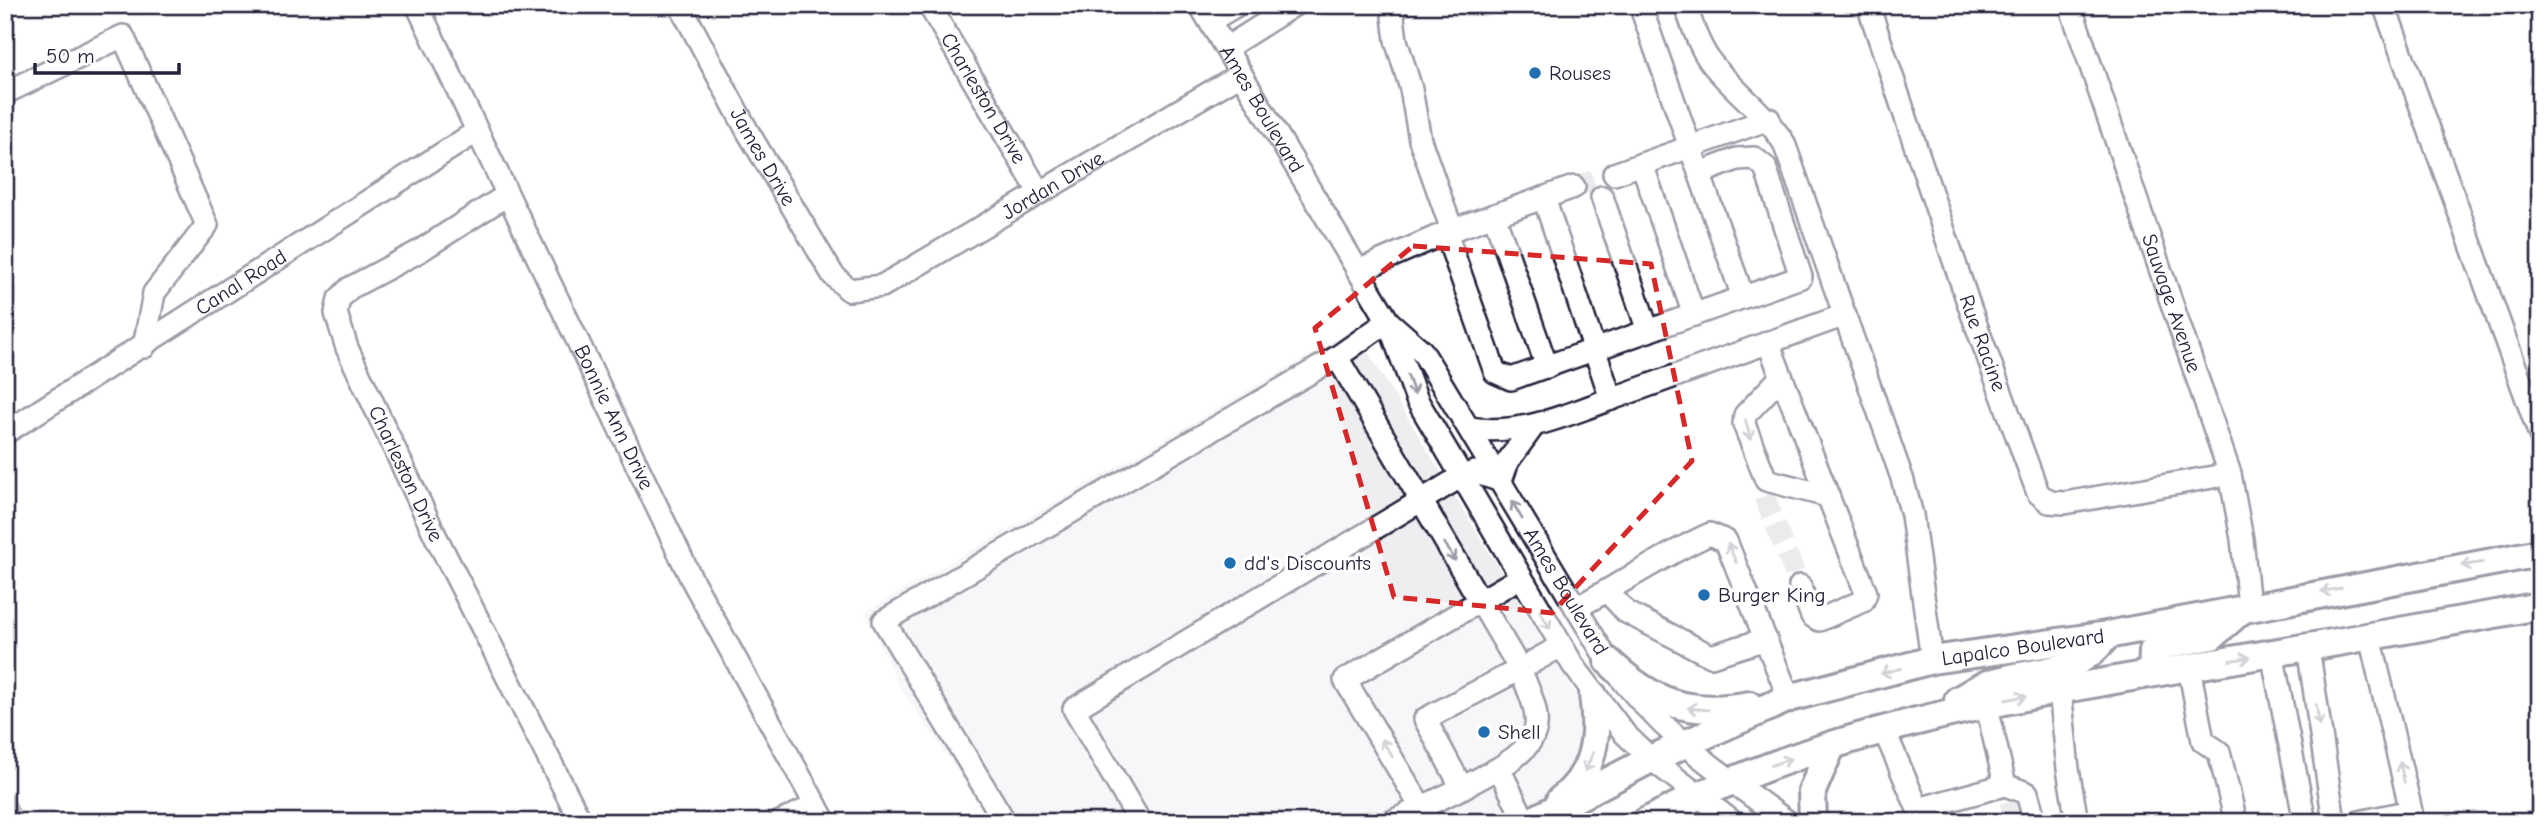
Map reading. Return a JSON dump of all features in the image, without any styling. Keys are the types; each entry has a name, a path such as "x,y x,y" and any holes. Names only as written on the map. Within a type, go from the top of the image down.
{"main road":[{"name":"Lapalco Boulevard","path":"1528,822 1651,759 1789,698 1932,660 2107,635 2247,606 2540,553"},
{"path":"2152,673 2153,651 2165,645 2212,636 2247,606"},
{"path":"1645,822 1730,779 1832,745 1986,704 2540,606"},
{"path":"1926,719 1990,684 2074,665 2097,649 2107,635"},
{"path":"1608,661 1649,695 1683,707 1717,710 1789,698"},
{"path":"1528,822 1568,794 1590,763 1597,733 1593,695"},
{"path":"1813,822 1812,790 1832,745"}],"street":[{"name":"Bonnie Ann Drive","path":"417,5 691,578 821,813"},
{"name":"James Drive","path":"680,5 748,132 833,275 849,290 862,290"},
{"name":"Charleston Drive","path":"929,5 1039,192"},
{"path":"1205,13 1237,5"},
{"path":"1226,48 1294,5"},
{"path":"1396,5 1393,17 1396,40 1411,89 1420,141 1495,372 1511,379 1801,277 1765,167 1754,158 1737,159 1700,173"},
{"path":"1640,5 1743,298"},
{"path":"1685,5 1699,42 1713,65 1769,120 1784,143 1902,478 1912,514 1932,660"},
{"name":"Rue Racine","path":"1868,5 1971,311 2038,493 2049,502 2065,503 2230,474"},
{"name":"Sauvage Avenue","path":"2070,5 2230,474 2242,539 2247,606"},
{"path":"2384,5 2540,435"},
{"name":"Ames Boulevard","path":"1205,13 1388,321 1417,400 1561,646 1593,695 1651,759 1733,822"},
{"path":"9,91 123,36 207,225 154,293 144,347"},
{"name":"Jordan Drive","path":"862,290 882,286 1241,74"},
{"path":"1614,174 1769,120"},
{"name":"Canal Road","path":"5,433 144,347 476,132"},
{"path":"1642,164 1695,315"},
{"path":"1359,271 1449,232 1574,187"},
{"name":"Charleston Drive","path":"507,195 418,252 350,288 339,299 336,313 347,348 436,537 581,822"},
{"path":"1602,197 1648,331"},
{"path":"1545,198 1593,351 1611,399"},
{"path":"1494,215 1547,366"},
{"path":"1469,428 1499,431 1532,428 1845,315"},
{"path":"1004,822 884,621 1337,357 1388,321"},
{"name":"Ames Boulevard","path":"1388,321 1422,351 1608,661 1634,697 1682,745 1788,822"},
{"path":"1768,342 1866,593 1863,601 1819,620 1812,616 1800,586"},
{"path":"1337,357 1420,503 1520,669 1536,708 1537,730 1525,750 1462,788 1426,814 1391,822"},
{"path":"1781,377 1745,415 1744,424 1765,488 1828,496"},
{"path":"1140,822 1074,709 1462,476 1475,472 1501,481 1508,461 1532,428"},
{"path":"1576,608 1652,566 1665,554 1710,534 1726,541 1789,698"},
{"path":"1426,814 1345,680 1521,577"},
{"path":"1607,590 1626,612 1711,656 1766,639"},
{"path":"2359,822 2411,811 2370,637"},
{"path":"1462,788 1425,719 1561,646"},
{"path":"2308,647 2334,822"},
{"path":"2272,653 2305,822"},
{"path":"2189,667 2203,741 2219,752 2236,822"},
{"path":"2060,691 2068,769 2077,822"},
{"path":"1986,704 2008,793"},
{"path":"1884,730 1916,817 2008,793 2027,793 2035,822"},
{"path":"1499,768 1528,822"},
{"path":"780,822 821,813"}],"highlighted area":[{"path":"1413,246 1651,264 1692,461 1552,613 1394,597 1315,328"}],"shaded area":[{"path":"1354,329 1575,694 1586,723 1578,762 1554,795 1498,822 992,822 897,683 865,612"}],"waterway":[{"path":"5,787 22,822"}],"tunnel":[{"path":"1574,187 1614,174"},
{"path":"1764,496 1800,586"},
{"path":"2010,801 2015,822"},
{"path":"1953,816 1955,822"}],"place":[{"name":"Rouses","path":"1535,73"},
{"name":"dd's Discounts","path":"1230,563"},
{"name":"Burger King","path":"1704,595"},
{"name":"Shell","path":"1484,732"}]}
